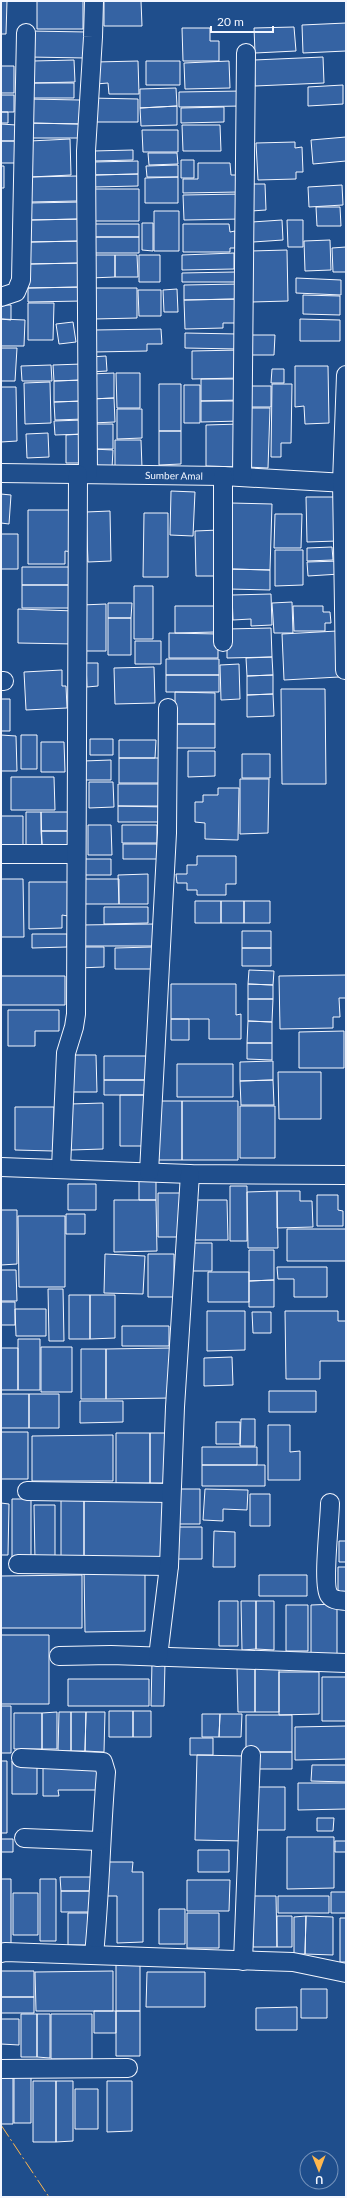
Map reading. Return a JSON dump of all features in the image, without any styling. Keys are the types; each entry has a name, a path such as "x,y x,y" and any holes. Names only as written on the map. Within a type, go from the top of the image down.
{"street":[{"path":"61,1168 66,1053 74,1027 76,1014 76,854 83,474 86,151 94,1"},
{"path":"1,297 16,292 21,280 26,33"},
{"path":"242,477 246,53"},
{"path":"345,670 344,483 346,375"},
{"name":"Sumber Amal","path":"1,473 223,476 344,483"},
{"path":"223,476 223,642"},
{"path":"149,1172 167,833 168,708"},
{"path":"1,854 76,854"},
{"path":"1,1167 61,1168 190,1174 346,1175"},
{"path":"158,1657 164,1620 169,1566 170,1492 190,1174"},
{"path":"27,1491 170,1492"},
{"path":"330,1503 326,1582 329,1596 334,1600 346,1601"},
{"path":"18,1564 169,1566"},
{"path":"58,1656 110,1655 346,1663"},
{"path":"243,1961 251,1755"},
{"path":"21,1758 103,1762 106,1772 100,1841 99,1902 94,1955"},
{"path":"24,1838 100,1841"},
{"path":"1,1953 293,1962 346,1973"},
{"path":"1,2070 128,2068"}],"building":[{"path":"1,1 7,1 6,34 1,34"},
{"path":"37,1 83,1 83,29 37,29"},
{"path":"104,1 141,1 142,26 104,26"},
{"path":"346,23 346,51 303,53 302,25"},
{"path":"294,27 296,51 255,53 254,28"},
{"path":"182,28 210,28 210,41 219,41 219,61 183,61"},
{"path":"30,31 87,32 86,58 29,57"},
{"path":"323,57 324,83 255,86 254,60"},
{"path":"74,60 75,82 33,83 33,61"},
{"path":"138,61 139,94 109,94 108,83 96,84 96,62"},
{"path":"146,61 180,61 180,85 146,85"},
{"path":"229,61 230,88 185,89 184,63"},
{"path":"1,66 14,66 14,93 1,93"},
{"path":"33,83 74,83 74,98 33,98"},
{"path":"343,85 343,104 308,106 308,87"},
{"path":"176,88 177,106 140,108 140,89"},
{"path":"242,91 242,106 179,107 179,92"},
{"path":"1,95 14,95 14,112 1,112"},
{"path":"90,98 138,99 138,122 89,122"},
{"path":"28,99 80,100 80,124 28,123"},
{"path":"177,106 177,125 141,126 140,108"},
{"path":"224,107 224,122 181,123 181,108"},
{"path":"1,112 8,112 8,123 1,123"},
{"path":"28,123 80,124 80,138 28,138"},
{"path":"1,124 16,125 16,141 1,141"},
{"path":"182,125 220,125 221,151 183,151"},
{"path":"142,130 178,130 178,152 143,152"},
{"path":"346,137 346,161 313,164 311,140"},
{"path":"70,139 71,175 31,177 30,141"},
{"path":"1,141 16,141 15,163 1,163"},
{"path":"295,142 295,148 302,147 303,172 296,172 296,179 258,180 256,143"},
{"path":"133,150 133,160 93,161 93,151"},
{"path":"148,153 177,153 178,164 149,165"},
{"path":"181,160 194,160 194,178 181,178"},
{"path":"138,161 138,174 94,175 93,162"},
{"path":"198,163 230,163 231,175 239,175 239,192 183,193 183,179 198,179"},
{"path":"178,165 178,177 147,177 146,166"},
{"path":"1,166 4,166 4,188 1,188"},
{"path":"138,174 138,186 94,187 94,175"},
{"path":"77,176 77,201 30,202 30,177"},
{"path":"178,177 178,203 145,203 145,178"},
{"path":"250,184 265,184 266,210 251,211"},
{"path":"342,185 343,205 309,207 308,187"},
{"path":"91,189 139,189 139,221 91,221"},
{"path":"241,194 241,219 184,220 183,195"},
{"path":"80,202 81,219 30,220 29,203"},
{"path":"316,207 340,207 341,226 317,226"},
{"path":"154,211 179,211 179,251 154,251"},
{"path":"81,219 81,241 30,242 30,220"},
{"path":"282,220 283,240 253,242 252,222"},
{"path":"287,220 303,220 303,247 288,247"},
{"path":"142,223 153,223 153,251 142,250"},
{"path":"88,224 139,224 139,237 89,237"},
{"path":"183,224 229,224 230,232 235,231 235,248 230,248 230,252 183,252"},
{"path":"89,237 139,237 139,253 88,253"},
{"path":"330,240 331,270 305,271 304,241"},
{"path":"81,241 81,263 30,264 30,242"},
{"path":"346,247 346,272 333,272 332,248"},
{"path":"287,250 288,301 252,302 251,251"},
{"path":"234,253 234,269 182,270 182,255"},
{"path":"89,255 115,255 115,277 90,278"},
{"path":"115,255 137,255 138,277 115,277"},
{"path":"139,255 160,255 160,282 139,282"},
{"path":"81,263 82,287 28,288 28,264"},
{"path":"235,272 235,282 182,282 182,273"},
{"path":"296,278 341,280 341,295 296,293"},
{"path":"240,284 240,299 184,300 184,285"},
{"path":"82,287 82,301 28,302 28,288"},
{"path":"94,288 137,288 137,318 94,319"},
{"path":"177,289 178,312 164,312 163,290"},
{"path":"138,290 161,290 161,316 139,316"},
{"path":"303,295 340,296 340,315 303,314"},
{"path":"235,299 236,323 223,323 223,328 185,329 184,300"},
{"path":"28,303 54,303 53,340 28,340"},
{"path":"1,305 11,305 11,320 1,319"},
{"path":"1,319 25,320 24,346 1,346"},
{"path":"300,319 340,320 340,341 300,341"},
{"path":"73,322 76,342 59,344 56,324"},
{"path":"161,329 162,344 147,344 147,351 94,352 94,330"},
{"path":"185,333 238,334 238,349 185,348"},
{"path":"249,335 275,335 274,355 249,355"},
{"path":"1,348 17,348 15,381 1,381"},
{"path":"240,350 241,378 192,379 192,351"},
{"path":"106,356 107,371 90,372 89,357"},
{"path":"82,364 83,380 54,381 53,365"},
{"path":"51,365 52,381 22,381 21,366"},
{"path":"295,366 328,366 329,423 305,424 304,406 295,407"},
{"path":"272,369 284,369 284,383 271,383"},
{"path":"114,373 114,398 90,399 90,374"},
{"path":"116,373 140,373 140,408 117,408"},
{"path":"201,379 241,379 241,400 201,401"},
{"path":"83,380 83,401 54,402 54,381"},
{"path":"50,382 51,423 25,424 24,383"},
{"path":"159,384 181,384 181,431 159,431"},
{"path":"272,384 292,384 291,443 281,443 281,457 271,457"},
{"path":"184,385 200,385 200,423 184,423"},
{"path":"248,386 271,386 271,407 248,407"},
{"path":"1,387 16,387 17,441 1,442"},
{"path":"114,398 115,422 91,423 90,399"},
{"path":"83,401 84,419 55,420 54,402"},
{"path":"201,401 241,401 241,421 201,422"},
{"path":"248,408 270,408 268,468 246,467"},
{"path":"117,409 142,409 142,438 117,439"},
{"path":"83,420 84,434 55,435 54,421"},
{"path":"90,424 113,424 113,449 91,449"},
{"path":"240,424 240,467 206,466 206,425"},
{"path":"159,431 181,431 181,464 159,465"},
{"path":"48,433 49,457 27,458 26,434"},
{"path":"83,434 84,463 66,463 66,435"},
{"path":"115,440 141,440 142,468 115,469"},
{"path":"92,449 113,450 112,468 91,467"},
{"path":"171,491 195,492 193,536 170,535"},
{"path":"1,494 11,495 9,524 1,523"},
{"path":"306,497 337,497 337,541 307,542"},
{"path":"231,503 272,504 270,570 230,569"},
{"path":"28,510 73,510 73,552 65,551 65,564 28,564"},
{"path":"110,511 111,561 88,562 86,512"},
{"path":"144,513 168,513 168,577 143,577"},
{"path":"275,514 302,514 301,548 274,548"},
{"path":"219,530 220,576 196,576 195,531"},
{"path":"1,534 18,534 18,569 1,569"},
{"path":"332,547 333,560 307,561 307,548"},
{"path":"275,550 303,550 303,585 275,586"},
{"path":"339,561 340,574 308,576 307,562"},
{"path":"22,567 71,567 72,585 22,585"},
{"path":"230,569 270,570 270,590 229,589"},
{"path":"22,585 72,585 72,608 22,608"},
{"path":"134,586 153,586 153,639 134,639"},
{"path":"271,594 272,625 251,626 251,619 233,620 232,595"},
{"path":"292,602 293,633 274,633 272,603"},
{"path":"108,603 132,603 131,618 108,618"},
{"path":"106,604 106,651 81,651 81,605"},
{"path":"175,606 216,606 216,632 175,633"},
{"path":"293,606 323,606 323,612 330,612 331,623 325,623 325,631 294,631"},
{"path":"18,609 75,611 74,644 18,643"},
{"path":"108,618 131,618 131,655 108,655"},
{"path":"271,628 272,657 227,658 227,629"},
{"path":"337,631 339,677 284,680 282,634"},
{"path":"169,633 218,634 218,658 169,658"},
{"path":"135,641 161,641 161,664 135,664"},
{"path":"272,657 273,675 247,676 246,658"},
{"path":"166,659 219,659 219,675 166,675"},
{"path":"86,663 98,663 98,686 87,687"},
{"path":"239,664 240,699 221,700 220,665"},
{"path":"154,667 155,703 115,704 114,668"},
{"path":"62,670 62,686 66,686 67,708 26,710 24,672"},
{"path":"166,675 219,675 219,692 166,692"},
{"path":"273,675 273,694 247,695 247,676"},
{"path":"281,689 325,689 326,784 282,784"},
{"path":"175,692 215,693 215,724 175,724"},
{"path":"273,694 274,716 247,717 247,695"},
{"path":"1,699 10,699 10,731 1,731"},
{"path":"175,724 215,724 215,748 175,748"},
{"path":"1,735 16,736 17,771 1,771"},
{"path":"21,735 37,735 37,769 21,769"},
{"path":"90,739 113,739 113,755 90,755"},
{"path":"119,740 156,740 155,758 119,758"},
{"path":"41,742 64,742 65,772 41,772"},
{"path":"188,751 215,751 215,776 188,777"},
{"path":"242,754 270,754 270,778 242,778"},
{"path":"119,758 163,758 163,783 119,783"},
{"path":"111,760 111,780 84,780 83,761"},
{"path":"11,777 54,777 55,810 11,810"},
{"path":"240,779 269,779 268,833 240,834"},
{"path":"89,782 113,782 114,807 89,808"},
{"path":"118,784 162,784 162,806 118,806"},
{"path":"218,788 239,788 238,840 205,839 205,823 195,822 195,802 203,802 203,795 218,795"},
{"path":"118,806 166,807 165,822 118,822"},
{"path":"26,812 41,812 42,845 26,845"},
{"path":"41,812 68,812 68,831 41,831"},
{"path":"1,816 23,816 23,850 1,850"},
{"path":"88,825 111,825 112,855 88,855"},
{"path":"122,825 157,825 157,843 122,843"},
{"path":"41,831 68,831 69,845 42,845"},
{"path":"123,844 157,844 158,859 123,859"},
{"path":"197,856 236,856 236,884 226,884 226,895 197,895 197,890 187,890 187,883 177,883 176,874 187,874 187,865 197,865"},
{"path":"80,859 111,859 111,875 80,875"},
{"path":"148,874 148,904 119,904 118,875"},
{"path":"1,879 23,879 24,937 1,937"},
{"path":"78,879 119,879 119,904 79,904"},
{"path":"29,882 68,882 68,916 62,915 62,928 29,929"},
{"path":"195,901 221,901 221,923 195,923"},
{"path":"221,901 244,901 244,923 221,923"},
{"path":"244,901 270,901 270,923 244,923"},
{"path":"104,907 148,907 148,923 104,924"},
{"path":"154,924 159,946 80,946 80,925"},
{"path":"242,931 271,931 271,948 242,948"},
{"path":"32,934 67,934 67,947 32,948"},
{"path":"78,947 104,947 104,967 78,968"},
{"path":"152,947 152,969 115,969 115,948"},
{"path":"242,948 271,948 271,966 242,966"},
{"path":"249,970 274,971 273,985 248,984"},
{"path":"346,975 346,998 339,998 340,1017 333,1017 333,1028 280,1029 279,976"},
{"path":"1,976 65,976 65,1005 1,1005"},
{"path":"171,984 236,984 236,1015 241,1014 241,1039 209,1039 209,1019 171,1019"},
{"path":"248,984 273,985 273,999 248,999"},
{"path":"248,999 273,999 272,1022 248,1021"},
{"path":"8,1010 59,1010 59,1031 35,1031 35,1046 8,1046"},
{"path":"171,1019 189,1019 189,1040 171,1040"},
{"path":"248,1021 272,1022 272,1043 247,1043"},
{"path":"344,1031 344,1068 299,1068 299,1032"},
{"path":"247,1043 272,1043 272,1060 247,1059"},
{"path":"72,1055 96,1055 97,1092 72,1092"},
{"path":"104,1056 147,1056 147,1080 104,1080"},
{"path":"273,1061 273,1080 240,1081 240,1062"},
{"path":"177,1064 233,1064 233,1097 177,1097"},
{"path":"278,1072 321,1072 321,1119 279,1119"},
{"path":"104,1080 147,1080 147,1095 104,1095"},
{"path":"273,1080 274,1105 241,1105 240,1081"},
{"path":"120,1095 147,1095 147,1146 120,1146"},
{"path":"156,1101 182,1101 182,1160 156,1160"},
{"path":"182,1101 238,1101 238,1160 182,1160"},
{"path":"103,1103 103,1149 71,1150 70,1104"},
{"path":"240,1106 275,1106 275,1158 240,1158"},
{"path":"15,1107 54,1107 53,1151 15,1150"},
{"path":"139,1179 156,1179 156,1200 139,1200"},
{"path":"68,1184 96,1184 96,1210 68,1210"},
{"path":"230,1186 247,1186 247,1241 230,1241"},
{"path":"277,1191 300,1191 300,1201 312,1201 313,1227 277,1228"},
{"path":"277,1191 278,1248 248,1248 247,1192"},
{"path":"158,1193 184,1193 184,1237 158,1237"},
{"path":"317,1195 338,1195 338,1210 343,1211 343,1226 317,1226"},
{"path":"114,1200 156,1200 157,1251 114,1252"},
{"path":"192,1200 227,1200 228,1240 192,1240"},
{"path":"1,1210 17,1210 17,1264 1,1265"},
{"path":"66,1214 85,1214 85,1234 66,1234"},
{"path":"18,1216 65,1216 65,1287 19,1287"},
{"path":"287,1229 346,1229 346,1261 287,1261"},
{"path":"189,1243 212,1243 212,1271 189,1271"},
{"path":"249,1250 274,1250 274,1280 249,1281"},
{"path":"105,1254 145,1256 143,1294 104,1293"},
{"path":"148,1254 174,1254 174,1297 148,1297"},
{"path":"277,1267 327,1267 327,1297 294,1297 294,1279 278,1279"},
{"path":"1,1270 16,1270 17,1301 1,1301"},
{"path":"208,1272 249,1272 249,1302 208,1302"},
{"path":"274,1280 274,1307 249,1307 249,1281"},
{"path":"48,1289 63,1289 64,1341 49,1341"},
{"path":"69,1295 90,1295 90,1339 69,1339"},
{"path":"90,1295 115,1295 115,1338 90,1339"},
{"path":"1,1302 15,1302 15,1325 1,1325"},
{"path":"15,1309 46,1309 46,1336 16,1336"},
{"path":"207,1311 245,1311 245,1350 207,1351"},
{"path":"285,1311 338,1311 338,1321 346,1321 346,1361 320,1361 320,1379 286,1379"},
{"path":"252,1312 271,1312 271,1333 253,1333"},
{"path":"122,1326 169,1326 169,1346 122,1346"},
{"path":"18,1339 40,1339 40,1390 18,1390"},
{"path":"41,1347 72,1347 72,1392 41,1392"},
{"path":"1,1348 18,1348 18,1390 1,1390"},
{"path":"171,1348 171,1398 106,1399 106,1349"},
{"path":"81,1349 106,1349 106,1399 81,1399"},
{"path":"232,1357 233,1385 204,1386 204,1358"},
{"path":"269,1391 316,1391 316,1412 269,1412"},
{"path":"1,1394 29,1394 29,1428 1,1428"},
{"path":"29,1394 59,1394 59,1428 29,1428"},
{"path":"80,1401 123,1401 123,1422 80,1423"},
{"path":"241,1419 255,1419 255,1446 240,1446"},
{"path":"216,1422 240,1422 240,1444 216,1444"},
{"path":"268,1425 290,1425 290,1452 300,1451 300,1480 268,1480"},
{"path":"1,1432 28,1432 28,1479 1,1479"},
{"path":"116,1433 150,1433 150,1483 116,1483"},
{"path":"150,1433 169,1433 169,1483 150,1483"},
{"path":"113,1435 113,1481 32,1481 32,1436"},
{"path":"202,1447 257,1447 257,1465 202,1465"},
{"path":"202,1465 265,1465 265,1486 202,1486"},
{"path":"178,1489 200,1489 200,1524 178,1524"},
{"path":"205,1489 248,1490 247,1510 223,1509 223,1521 203,1520"},
{"path":"250,1494 270,1494 270,1526 250,1526"},
{"path":"12,1499 31,1499 31,1557 12,1557"},
{"path":"84,1499 163,1499 163,1560 84,1560"},
{"path":"84,1499 84,1560 61,1560 61,1500"},
{"path":"1,1503 9,1504 8,1555 1,1555"},
{"path":"34,1505 55,1505 55,1560 35,1560"},
{"path":"174,1527 202,1527 202,1559 174,1559"},
{"path":"214,1531 235,1532 235,1567 213,1567"},
{"path":"339,1541 346,1541 346,1562 339,1562"},
{"path":"338,1567 346,1567 346,1592 338,1592"},
{"path":"84,1569 145,1569 145,1631 85,1632"},
{"path":"82,1575 82,1628 1,1628 1,1576"},
{"path":"259,1575 307,1575 307,1596 259,1596"},
{"path":"219,1601 238,1601 238,1646 219,1646"},
{"path":"241,1601 256,1601 256,1649 242,1650"},
{"path":"256,1601 274,1601 274,1650 256,1649"},
{"path":"337,1604 337,1655 311,1655 311,1605"},
{"path":"286,1605 308,1605 308,1651 286,1651"},
{"path":"1,1635 49,1635 49,1704 1,1704"},
{"path":"152,1662 165,1662 164,1706 151,1706"},
{"path":"279,1667 279,1712 255,1712 255,1668"},
{"path":"237,1668 255,1668 255,1712 238,1712"},
{"path":"279,1672 319,1672 319,1714 279,1715"},
{"path":"322,1677 346,1677 346,1721 322,1721"},
{"path":"68,1679 149,1679 149,1706 68,1706"},
{"path":"1,1706 11,1706 11,1753 1,1753"},
{"path":"109,1711 133,1711 133,1737 109,1737"},
{"path":"133,1711 151,1711 151,1737 133,1737"},
{"path":"57,1712 57,1749 42,1749 42,1713"},
{"path":"59,1712 71,1712 71,1751 58,1751"},
{"path":"71,1712 86,1712 85,1751 71,1751"},
{"path":"86,1712 105,1712 104,1752 85,1751"},
{"path":"14,1713 42,1713 42,1749 14,1749"},
{"path":"202,1714 220,1714 219,1737 202,1737"},
{"path":"220,1714 242,1714 241,1737 219,1737"},
{"path":"246,1715 292,1715 292,1752 246,1752"},
{"path":"346,1726 346,1759 295,1760 295,1727"},
{"path":"190,1738 213,1738 213,1755 190,1755"},
{"path":"255,1752 292,1752 292,1769 255,1769"},
{"path":"197,1755 244,1756 243,1841 195,1840"},
{"path":"1,1761 7,1761 7,1833 1,1833"},
{"path":"12,1761 37,1761 37,1794 12,1794"},
{"path":"97,1763 97,1790 58,1790 59,1796 43,1796 43,1764"},
{"path":"312,1765 346,1765 346,1782 311,1781"},
{"path":"298,1783 346,1783 346,1809 298,1810"},
{"path":"255,1787 285,1787 285,1830 255,1830"},
{"path":"317,1818 334,1818 333,1831 317,1831"},
{"path":"287,1837 334,1837 334,1888 287,1889"},
{"path":"1,1839 13,1839 13,1852 1,1852"},
{"path":"335,1841 346,1841 346,1852 335,1852"},
{"path":"198,1850 229,1850 229,1872 198,1872"},
{"path":"105,1862 133,1862 132,1872 143,1872 143,1942 117,1943 117,1896 105,1896"},
{"path":"60,1877 91,1877 91,1891 61,1891"},
{"path":"1,1879 11,1879 11,1944 1,1944"},
{"path":"40,1879 56,1879 56,1941 40,1941"},
{"path":"187,1880 230,1880 229,1911 187,1911"},
{"path":"61,1891 91,1891 92,1912 61,1912"},
{"path":"331,1892 346,1892 346,1913 331,1913"},
{"path":"13,1893 38,1893 38,1935 13,1935"},
{"path":"253,1896 276,1896 277,1947 253,1947"},
{"path":"278,1896 329,1896 329,1913 278,1913"},
{"path":"159,1909 185,1909 185,1944 159,1944"},
{"path":"68,1913 88,1913 88,1945 68,1945"},
{"path":"187,1913 219,1913 219,1948 187,1948"},
{"path":"277,1916 292,1916 292,1947 277,1947"},
{"path":"306,1916 305,1954 294,1954 294,1917"},
{"path":"306,1916 333,1917 333,1955 305,1954"},
{"path":"340,1918 346,1918 346,1962 340,1962"},
{"path":"116,1962 140,1962 140,2011 116,2011"},
{"path":"1,1971 34,1971 34,1997 1,1997"},
{"path":"113,1971 113,2011 36,2011 35,1972"},
{"path":"147,1972 205,1972 205,2007 146,2007"},
{"path":"301,1989 327,1989 327,2018 301,2018"},
{"path":"1,1997 34,1997 34,2013 1,2013"},
{"path":"297,2007 297,2030 256,2030 256,2008"},
{"path":"94,2011 116,2011 116,2033 94,2033"},
{"path":"116,2011 140,2011 140,2056 116,2056"},
{"path":"21,2014 37,2014 37,2057 21,2057"},
{"path":"37,2014 50,2014 50,2058 37,2057"},
{"path":"51,2014 92,2014 92,2059 51,2059"},
{"path":"1,2019 19,2019 19,2045 1,2044"},
{"path":"14,2076 31,2076 31,2123 14,2123"},
{"path":"1,2078 13,2078 13,2124 1,2124"},
{"path":"33,2081 56,2081 56,2142 33,2142"},
{"path":"56,2081 73,2081 73,2141 56,2142"},
{"path":"107,2081 132,2081 132,2131 107,2132"},
{"path":"75,2089 98,2089 98,2129 75,2129"}],"power":[{"path":"1,2125 49,2197"}]}
